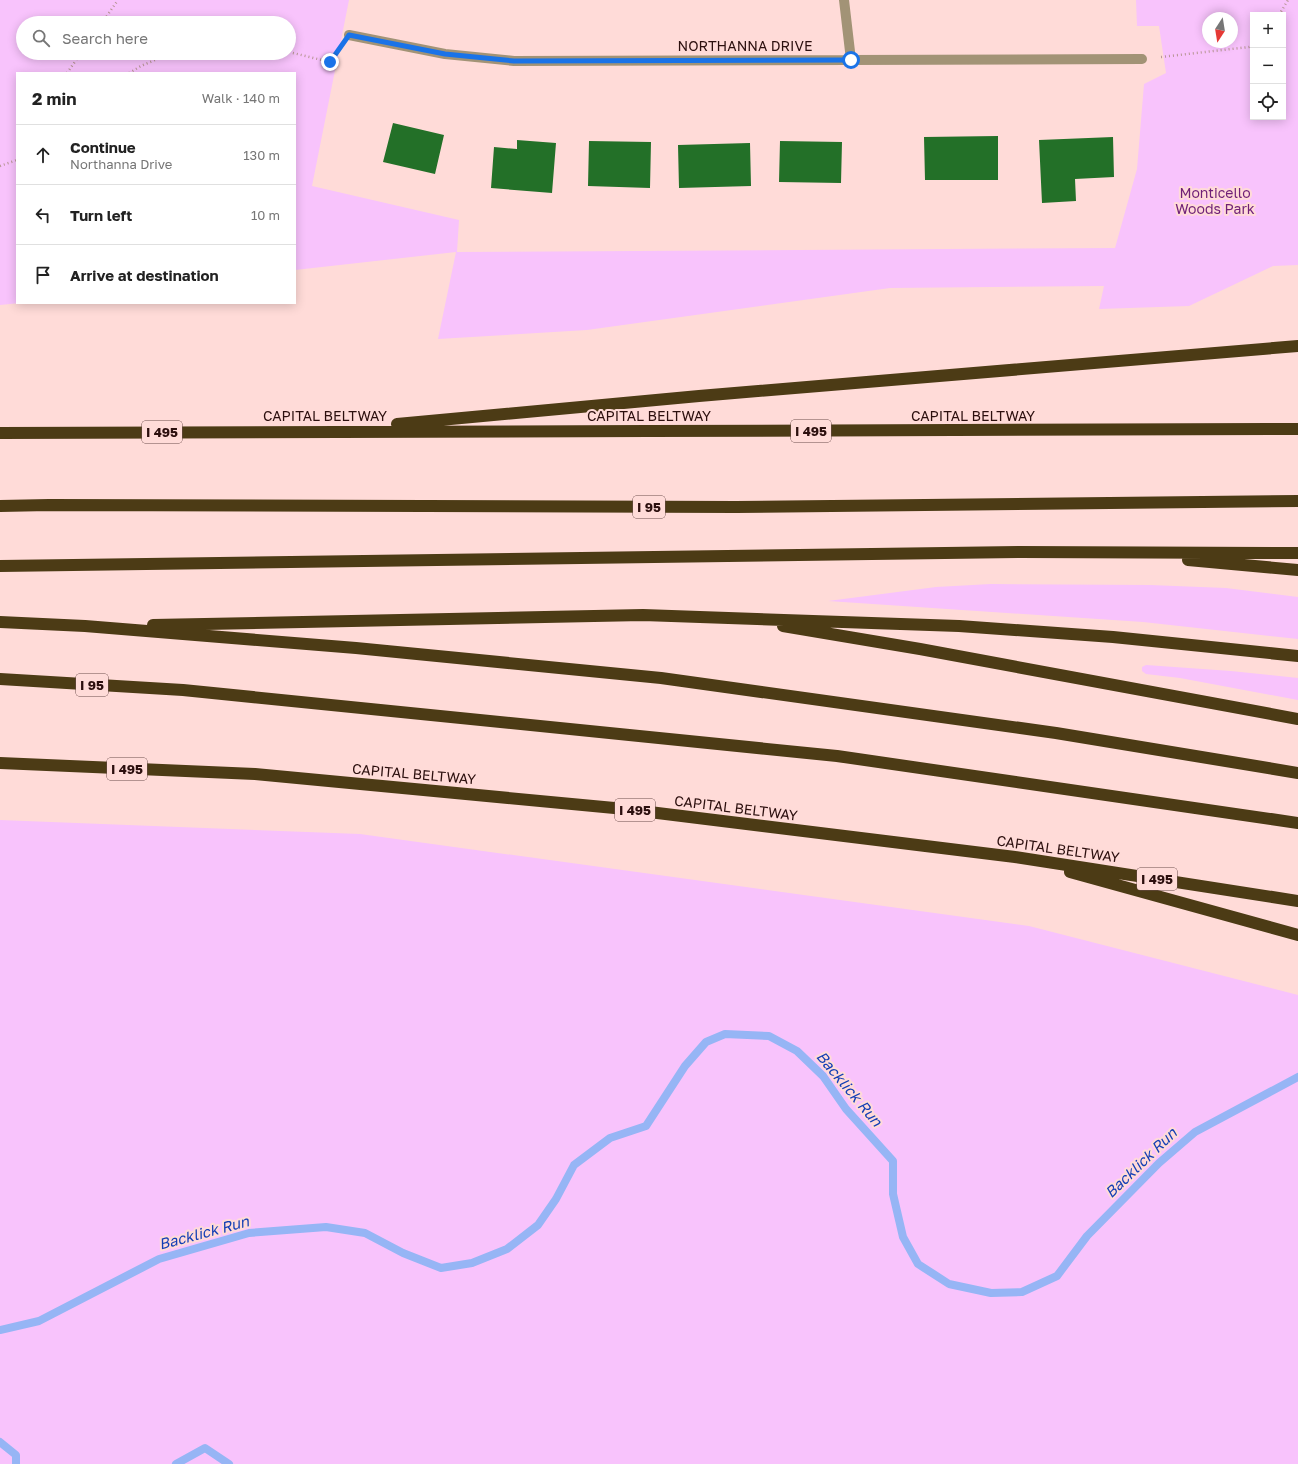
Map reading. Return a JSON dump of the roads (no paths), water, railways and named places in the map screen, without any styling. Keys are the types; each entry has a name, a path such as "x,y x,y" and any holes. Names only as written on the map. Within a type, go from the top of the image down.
{"highway":[{"path":"324,431 714,395 1298,346"},
{"name":"CAPITAL BELTWAY","path":"0,433 324,431 954,432 1298,429"},
{"name":"I 95","path":"0,506 736,508 1298,501"},
{"path":"0,566 1020,552 1298,553"},
{"path":"1020,552 1203,561 1298,570"},
{"path":"85,626 643,615 966,627 1113,637 1298,656"},
{"path":"733,618 920,648 1298,719"},
{"path":"0,622 85,626 356,648 661,678 1056,733 1298,773"},
{"name":"I 95","path":"0,679 183,690 837,756 1298,823"},
{"name":"CAPITAL BELTWAY","path":"0,763 263,774 625,809 1015,857 1298,901"},
{"path":"1015,857 1298,935"}],"street":[{"path":"844,0 851,60"},
{"name":"NORTHANNA DRIVE","path":"349,35 445,54 514,61 1142,59"}],"waterway":[{"name":"Backlick Run","path":"0,1330 39,1321 159,1259 249,1233 326,1227 365,1233 403,1253 441,1268 472,1263 507,1249 538,1225 556,1199 574,1165 610,1138 646,1126 685,1066 706,1042 725,1034 769,1036 797,1051 823,1076 846,1109 893,1161 893,1194 903,1237 918,1264 949,1284 991,1293 1022,1292 1057,1276 1087,1236 1159,1163 1195,1132 1298,1077"},
{"path":"0,1442 16,1455 16,1464"},
{"path":"176,1464 205,1448 229,1464"}],"park label":[{"name":"Monticello Woods Park","path":"1215,202"}]}
